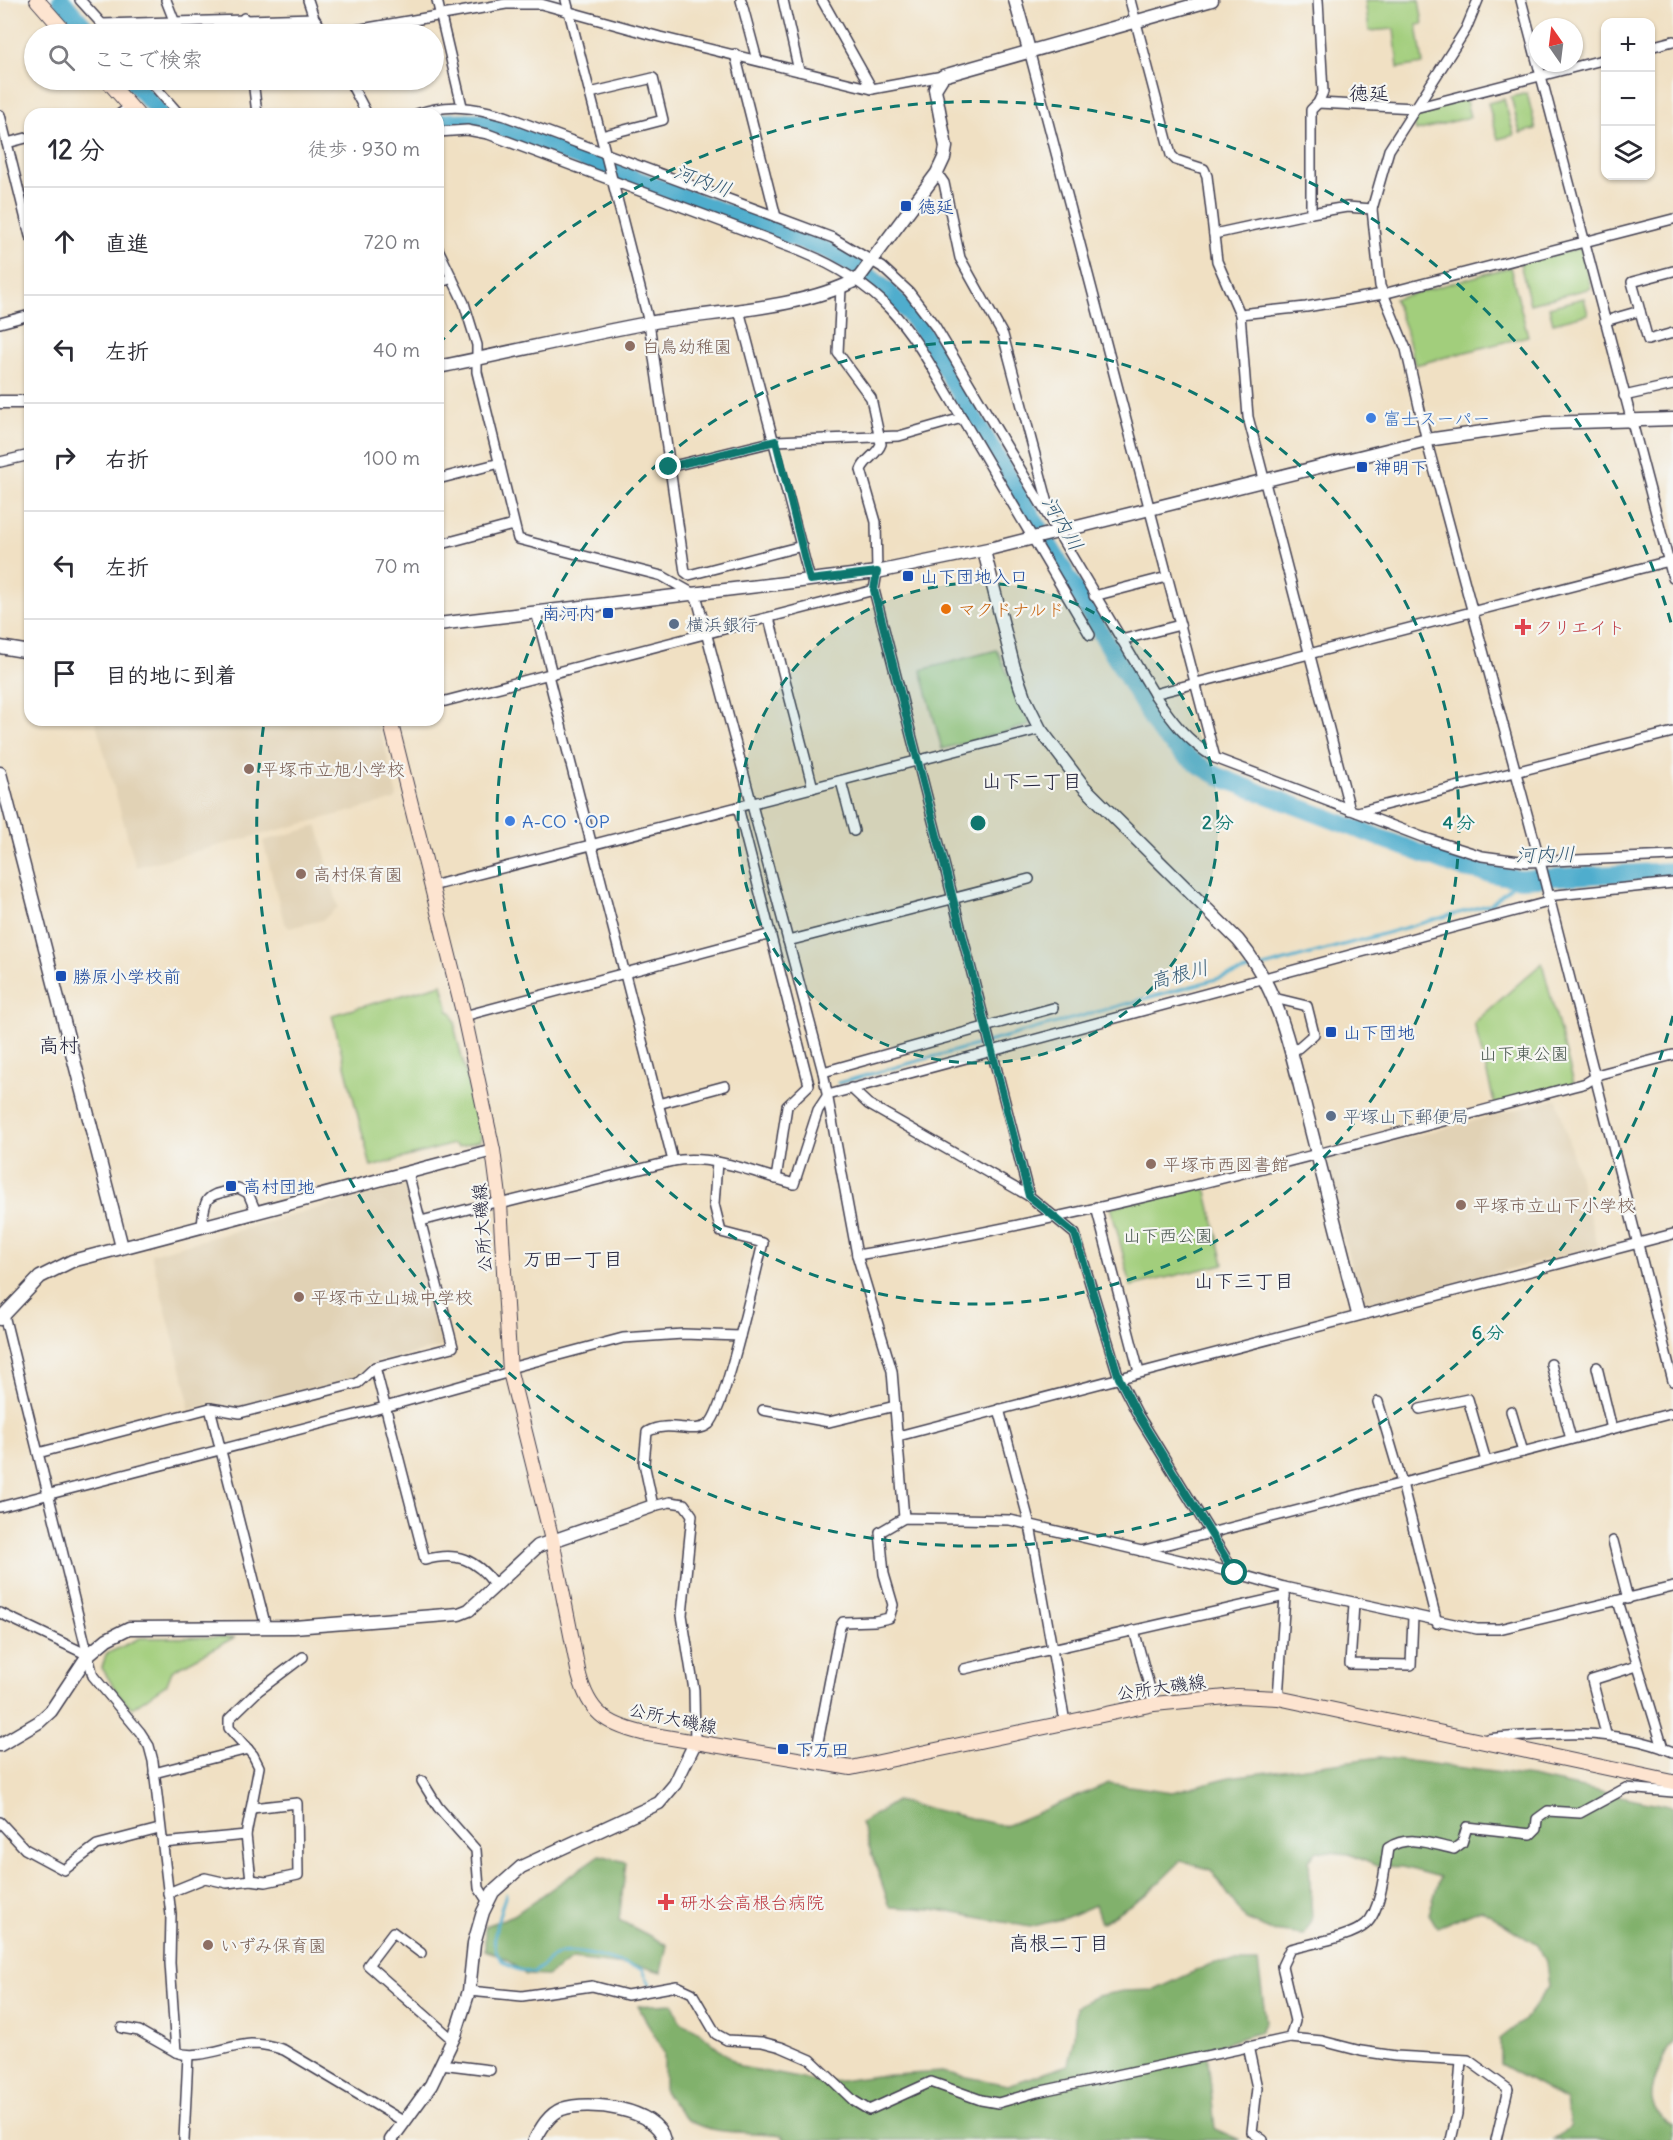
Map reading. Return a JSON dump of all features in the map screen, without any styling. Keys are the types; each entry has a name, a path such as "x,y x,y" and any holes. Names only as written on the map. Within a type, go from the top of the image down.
{"main road":[{"path":"37,0 58,24"},
{"path":"113,90 126,108"},
{"name":"公所大磯線","path":"392,726 464,1016 493,1150 500,1202 510,1370 552,1540 579,1675 585,1696 598,1714 625,1729 695,1743 851,1768 1154,1704 1237,1696 1278,1698 1673,1782"}],"street":[{"path":"80,0 102,24 175,23 244,18 314,18"},
{"path":"166,0 175,23"},
{"path":"308,0 318,24"},
{"path":"437,0 442,24"},
{"path":"566,0 649,323 685,572 689,575 802,546"},
{"path":"741,0 757,60"},
{"path":"783,0 800,71"},
{"path":"822,0 872,89"},
{"path":"1015,0 1215,758"},
{"path":"1130,0 1171,155 1176,160 1204,169 1208,176 1217,261 1240,314 1248,417 1354,811"},
{"path":"389,24 524,3 568,11 872,89 944,76 1029,50 1136,24 1212,0"},
{"path":"1311,213 1311,110 1318,103 1323,92 1318,0"},
{"path":"1478,0 1466,29 1389,150 1372,209 1383,294 1406,349 1427,440 1540,861 1673,1381"},
{"path":"1521,0 1630,419 1671,560 1673,578"},
{"path":"244,18 245,24"},
{"path":"444,32 462,106"},
{"path":"1655,46 1673,41"},
{"path":"735,54 776,217"},
{"path":"1318,103 1414,108 1601,60"},
{"path":"444,367 649,323 739,310 841,288 859,278 937,173 946,147 935,89 944,76"},
{"path":"590,93 653,78 663,120 601,136"},
{"path":"158,90 174,108"},
{"path":"254,90 256,108"},
{"path":"355,90 364,108"},
{"path":"434,108 462,106 505,116 833,238 872,262 909,291 931,320 1055,534 1154,694 1178,730 1194,745 1215,758 1354,811 1482,856 1540,861 1673,856"},
{"path":"0,115 24,212"},
{"path":"444,131 478,132 800,250 859,278 901,320 962,418 1090,635"},
{"path":"7,143 24,139"},
{"path":"937,173 944,183 960,258 1003,335 1055,534"},
{"path":"1214,234 1347,207 1372,209"},
{"path":"1240,314 1306,307 1383,294 1673,219"},
{"path":"444,261 464,303 477,345 476,360 518,540 662,576 692,593 698,602 823,1072 857,1255 892,1371 904,1518"},
{"path":"1673,271 1632,282 1648,340 1673,333"},
{"path":"444,281 452,278"},
{"path":"841,288 838,353 871,398 880,438 878,450 863,463 861,470 876,522 877,572 874,590 1029,1196"},
{"path":"739,310 776,441 810,580"},
{"path":"1605,321 1640,311"},
{"path":"0,323 24,317"},
{"path":"1624,396 1673,385"},
{"path":"0,402 24,402"},
{"path":"669,467 776,441 899,436 962,418"},
{"path":"444,623 877,572 984,551 1055,534 1150,508 1427,440 1546,423 1673,419"},
{"path":"0,462 24,456"},
{"path":"444,477 500,463"},
{"path":"444,543 513,525"},
{"path":"984,551 1016,675 1040,729 1084,787 1218,919 1252,958 1274,998 1290,1050 1358,1314"},
{"path":"1154,694 1671,560"},
{"path":"1094,596 1167,577"},
{"path":"444,702 874,590"},
{"path":"536,612 592,844 673,1161"},
{"path":"769,618 813,788"},
{"path":"1121,640 1180,625"},
{"path":"0,647 24,651"},
{"path":"432,886 1040,729"},
{"path":"1354,811 1673,732"},
{"path":"0,773 122,1247"},
{"path":"841,781 854,831"},
{"path":"738,807 809,1085 787,1106 776,1179"},
{"path":"788,942 1029,879"},
{"path":"421,1221 689,1159 717,1162 794,1184 818,1110 828,1095 1548,899 1673,883"},
{"path":"464,1016 624,971 771,934"},
{"path":"1274,998 1307,1006 1311,1014 1314,1034 1298,1048 1290,1050"},
{"path":"823,1072 1053,1008"},
{"path":"857,1255 975,1236 1317,1154 1586,1083 1600,1074 1673,1054"},
{"path":"658,1104 725,1086"},
{"path":"851,1088 868,1104 1029,1196 1075,1234 1119,1378 1235,1573"},
{"path":"176,2052 170,1963 171,1915 149,1746 93,1676 2,1317 40,1277 55,1267 122,1247 493,1150"},
{"path":"653,1506 644,1463 647,1432 658,1425 700,1429 710,1423 717,1410 740,1336 763,1243 721,1232 714,1204 717,1162"},
{"path":"38,1453 210,1408 240,1413 358,1383 375,1367 453,1347 408,1173"},
{"path":"202,1227 204,1202 209,1197 238,1188 248,1193 256,1212"},
{"path":"1096,1207 1139,1372"},
{"path":"898,1436 1358,1314 1673,1234"},
{"path":"0,1507 220,1448 386,1407 623,1338 683,1334 740,1336"},
{"path":"1551,1364 1571,1439"},
{"path":"375,1367 425,1560 438,1556 460,1556 473,1561 495,1585"},
{"path":"1597,1367 1612,1429"},
{"path":"1420,1409 1468,1399 1486,1461"},
{"path":"1378,1402 1402,1483 1437,1623"},
{"path":"763,1410 829,1422 895,1406"},
{"path":"210,1408 266,1628"},
{"path":"999,1409 1030,1525 1065,1722"},
{"path":"1511,1411 1523,1452"},
{"path":"1138,1552 1673,1413"},
{"path":"0,1745 24,1732 51,1711 88,1655 117,1632 147,1626 266,1628 459,1614 469,1610 530,1552 552,1540 653,1506 670,1502 684,1504 692,1515 682,1615 694,1690 695,1743 675,1784 659,1803 521,1867 504,1880 488,1902 474,1943 469,1991 452,2040 431,2085 391,2140"},
{"path":"814,1763 840,1627 843,1622 889,1618 893,1605 884,1574 880,1532 904,1518 988,1518 1030,1525 1235,1573 1284,1592 1477,1629 1499,1629 1673,1587"},
{"path":"1613,1541 1637,1666 1663,1748"},
{"path":"964,1669 1134,1630 1284,1592"},
{"path":"1278,1698 1284,1592"},
{"path":"1354,1604 1350,1664 1411,1665 1413,1617"},
{"path":"0,1613 88,1655"},
{"path":"1134,1630 1154,1704"},
{"path":"252,1880 246,1836 259,1767 248,1749 229,1728 229,1719 258,1690 303,1657"},
{"path":"1606,1734 1592,1680 1637,1666"},
{"path":"1476,1740 1552,1733 1606,1734 1673,1752"},
{"path":"154,1773 248,1749"},
{"path":"422,1781 438,1807 476,1850 479,1888 488,1902"},
{"path":"1290,2038 1295,2020 1282,1966 1290,1949 1352,1932 1367,1924 1374,1913 1388,1848 1398,1841 1417,1840 1459,1848 1467,1827 1531,1834 1536,1830 1537,1819 1548,1811 1580,1813 1626,1788 1673,1792"},
{"path":"168,1893 206,1878 227,1883 252,1880 266,1882 298,1875 297,1803 252,1808"},
{"path":"0,1822 25,1849 64,1870 97,1845 159,1829"},
{"path":"163,1843 246,1836"},
{"path":"421,1953 393,1932 368,1965 452,2040"},
{"path":"469,1991 522,1996 592,1986 627,1995 677,1986 692,1993 716,2034 727,2040 762,2042 781,2047 811,2060 854,2101 869,2110 931,2082 981,2100 998,2103 1037,2092 1290,2038 1322,2041 1361,2051 1395,2056 1468,2060 1508,2089 1496,2140"},
{"path":"122,2028 139,2031 176,2052 188,2055 251,2044 272,2046 284,2050 403,2121"},
{"path":"1248,2046 1257,2088 1251,2136 1263,2140"},
{"path":"184,2140 188,2055"},
{"path":"1451,2140 1461,2060"},
{"path":"441,2064 490,2070"},
{"path":"536,2140 552,2115 561,2109 575,2106 638,2113 660,2128 664,2140"}],"shaded area":[{"name":"平塚市立旭小学校","path":"97,726 378,726 397,796 395,800 136,867"},
{"name":"高村保育園","path":"318,826 338,907 323,920 289,928 284,922 263,841"},
{"name":"平塚市立山下小学校","path":"1557,1099 1598,1246 1366,1307 1360,1303 1325,1163 1327,1159"},
{"name":"平塚市立山城中学校","path":"408,1184 447,1340 444,1346 368,1365 356,1379 243,1410 216,1403 189,1410 188,1395 151,1254"}],"green space":[{"path":"1365,0 1419,0 1423,24 1417,25 1423,64 1398,68 1394,29 1369,31"},
{"path":"1527,93 1536,129 1520,133 1511,97"},
{"path":"1465,97 1470,117 1416,131 1413,119 1419,109"},
{"path":"1504,99 1514,135 1498,139 1488,103"},
{"path":"1581,248 1591,288 1530,304 1520,263"},
{"path":"1510,267 1528,336 1415,365 1394,299"},
{"path":"1584,298 1588,314 1553,323 1549,307"},
{"path":"997,650 1030,725 942,749 921,670"},
{"name":"山下東公園","path":"1542,963 1574,1084 1495,1105 1474,1023"},
{"path":"442,984 449,1012 452,1012 456,1026 480,1141 458,1147 453,1144 371,1167 332,1015"},
{"name":"山下西公園","path":"1205,1184 1224,1264 1131,1286 1111,1207"},
{"path":"235,1637 172,1671 167,1684 132,1708 118,1694 102,1668 106,1654 140,1638"},
{"path":"1380,1757 1531,1777 1673,1807 1673,2043 1655,2079 1652,2100 1657,2112 1673,2125 1673,2140 1554,2140 1570,2126 1566,2101 1500,2064 1500,2039 1524,2020 1549,1987 1546,1962 1538,1945 1481,1909 1437,1927 1429,1914 1440,1877 1403,1867 1377,1866 1349,1854 1317,1851 1309,1861 1312,1920 1304,1935 1272,1931 1246,1920 1211,1870 1181,1861 1146,1895 1101,1923 1095,1905 1065,1918 1030,1927 933,1909 890,1907 861,1823 896,1801 1005,1826 1109,1783 1172,1792 1230,1777"},
{"path":"600,1855 626,1862 619,1920 667,1945 661,1972 644,1967 572,1959 547,1976 526,1975 506,1959 485,1950 485,1926 514,1915"},
{"path":"1215,1962 1258,1962 1266,2022 1260,2032 1207,2049 1215,2129 1240,2140 784,2140 782,2135 710,2129 688,2120 678,2111 664,2091 664,2053 638,2006 673,2004 680,2022 698,2031 741,2067 825,2083 877,2076 942,2072 1008,2085 1068,2065 1074,2037 1076,2006 1097,1996 1124,1991 1155,1990"}],"waterway":[{"name":"河内川","path":"61,0 82,24"},
{"name":"河内川","path":"140,90 156,108"},
{"name":"河内川","path":"444,122 481,121 826,250 884,288 906,311 928,340 1159,731 1181,752 1204,768 1222,778 1463,869 1520,879 1673,871"},
{"name":"高根川","path":"1260,968 1491,904 1520,879"},
{"name":"高根川","path":"838,1083 1253,969"},
{"name":"高根川","path":"506,1894 495,1934 498,1955 505,1963 534,1973 556,1955 574,1952 642,1969 650,1984"}],"place":[{"name":"徳延","path":"906,206"},
{"name":"白鳥幼稚園","path":"630,346"},
{"name":"富士スーパー","path":"1371,418"},
{"name":"神明下","path":"1362,467"},
{"name":"山下団地入口","path":"908,576"},
{"name":"マクドナルド","path":"946,609"},
{"name":"南河内","path":"608,613"},
{"name":"横浜銀行","path":"674,624"},
{"name":"クリエイト","path":"1523,627"},
{"name":"平塚市立旭小学校","path":"249,769"},
{"name":"A-CO・OP","path":"510,821"},
{"name":"高村保育園","path":"301,874"},
{"name":"勝原小学校前","path":"61,976"},
{"name":"山下団地","path":"1331,1032"},
{"name":"平塚山下郵便局","path":"1331,1116"},
{"name":"平塚市西図書館","path":"1151,1164"},
{"name":"高村団地","path":"231,1186"},
{"name":"平塚市立山下小学校","path":"1461,1205"},
{"name":"平塚市立山城中学校","path":"299,1297"},
{"name":"下万田","path":"783,1749"},
{"name":"研水会高根台病院","path":"666,1902"},
{"name":"いずみ保育園","path":"208,1945"}],"district":[{"name":"徳延","path":"1369,92"},
{"name":"山下二丁目","path":"1032,780"},
{"name":"高村","path":"59,1044"},
{"name":"万田一丁目","path":"573,1258"},
{"name":"山下三丁目","path":"1244,1280"},
{"name":"高根二丁目","path":"1059,1942"}],"route":[{"path":"669,467 776,441 810,580 877,572 874,590 1029,1196 1075,1234 1119,1378 1138,1415 1235,1573"}]}
